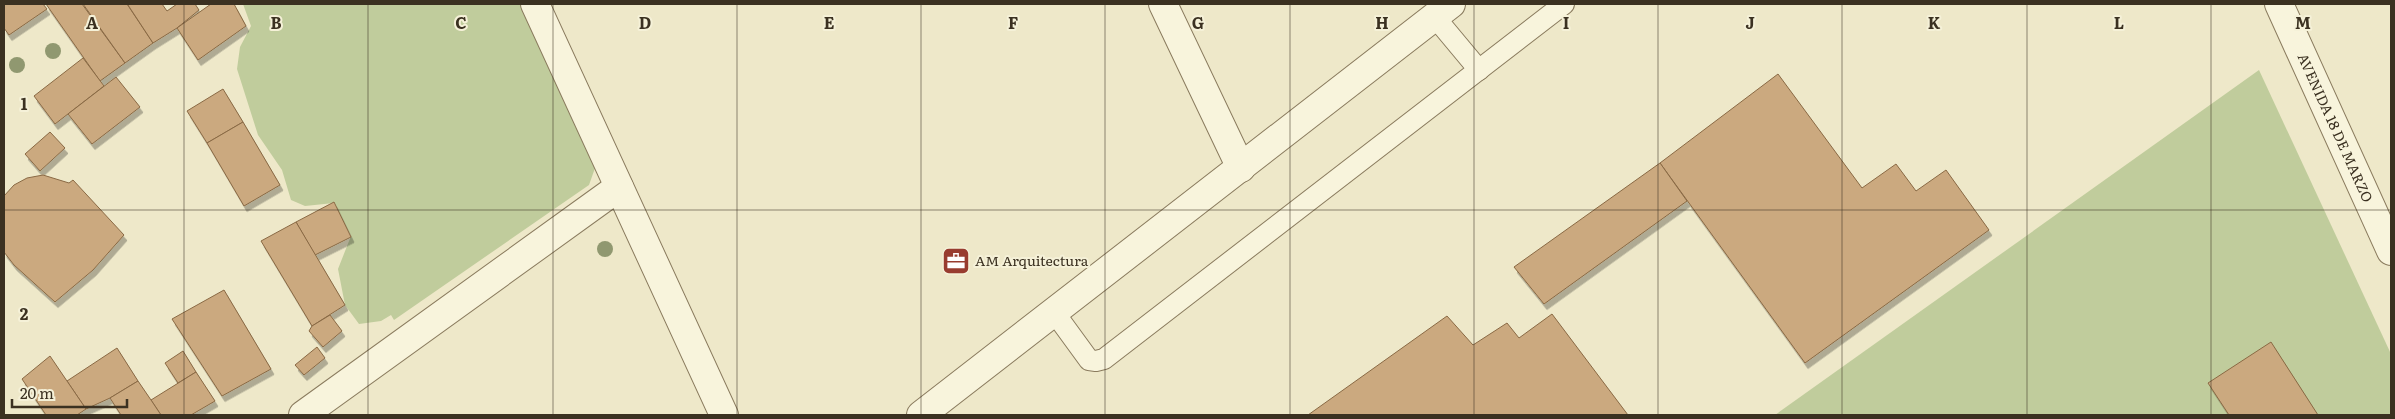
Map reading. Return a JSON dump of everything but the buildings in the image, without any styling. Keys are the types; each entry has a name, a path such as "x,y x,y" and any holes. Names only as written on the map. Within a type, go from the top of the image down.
{"street":[{"path":"535,4 724,415"},
{"path":"1163,4 1242,168"},
{"name":"AVENIDA 18 DE MARZO","path":"2279,4 2391,251"},
{"path":"921,415 1242,168 1442,10"},
{"path":"303,415 619,187"}],"lane":[{"path":"1054,312 1089,360 1104,359 1564,4"},
{"path":"1442,10 1478,70"}],"green space":[{"path":"243,4 531,4 600,154 589,185 394,320 391,315 381,321 359,324 345,305 338,269 351,236 334,203 305,206 291,200 282,170 258,135 237,69 240,47 251,26"},
{"path":"2259,70 2391,354 2391,415 1775,415"}],"place":[{"name":"AM Arquitectura","path":"956,261"}]}
